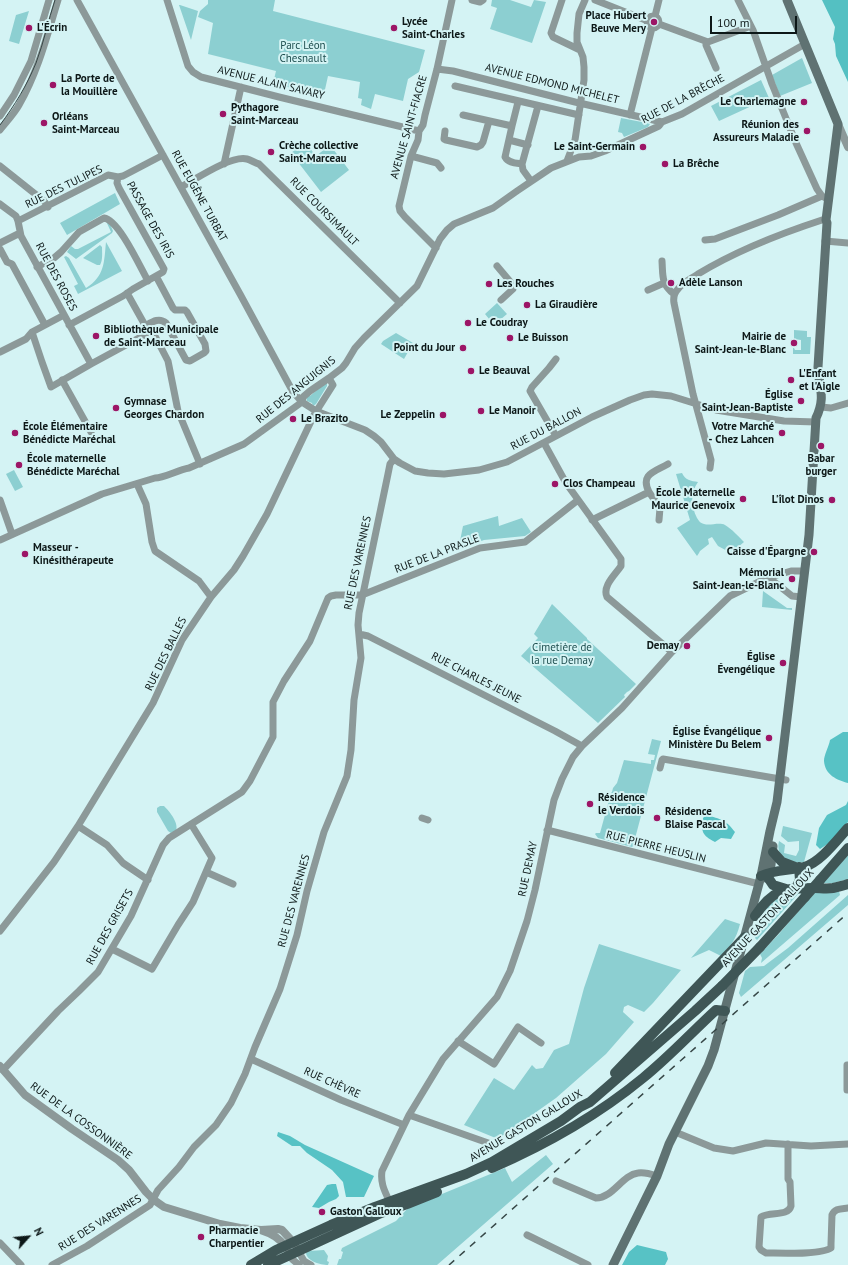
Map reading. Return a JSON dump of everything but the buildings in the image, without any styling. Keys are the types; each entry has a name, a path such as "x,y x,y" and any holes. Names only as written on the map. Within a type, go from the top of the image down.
{"main road":[{"path":"614,1265 657,1176 668,1157 677,1133 696,1094 714,1050 760,897 772,833 772,823 783,779 809,527 816,418 821,407 822,391 818,367 827,223 825,198 838,124 787,0"},
{"path":"726,1011 744,940 772,852 777,802"},
{"path":"764,877 776,870 799,868 808,865 819,858 848,828"},
{"name":"AVENUE GASTON GALLOUX","path":"268,1265 291,1248 331,1225 391,1206 492,1162 591,1101 722,986 760,947 848,848"},
{"path":"772,852 785,863 799,868"},
{"path":"791,889 800,880 799,868"},
{"path":"764,877 773,885 791,889"},
{"path":"755,916 766,901 779,892 791,889 832,888 848,884"},
{"path":"485,1172 551,1134 585,1109 612,1075 744,940"},
{"path":"485,1172 537,1147 610,1104 644,1078 716,1010 726,1011"},
{"name":"AVENUE GASTON GALLOUX","path":"391,1206 407,1204 485,1172"},
{"name":"AVENUE GASTON GALLOUX","path":"251,1265 291,1248"}],"street":[{"path":"0,116 14,95 31,61 49,0"},
{"path":"0,130 22,100 40,59 58,0"},
{"name":"RUE EUGÈNE TURBAT","path":"77,0 293,392 302,402"},
{"name":"AVENUE ALAIN SAVARY","path":"167,0 188,66 193,72 201,77 419,131"},
{"name":"AVENUE SAINT-FIACRE","path":"436,248 400,212 399,206 411,156 418,140 419,131 423,124 452,0"},
{"path":"472,0 480,2 483,0"},
{"path":"562,0 550,33 553,37 580,50"},
{"path":"567,161 575,140 584,80 584,67 578,42 578,27 579,14 585,0"},
{"path":"595,0 648,21"},
{"path":"655,16 658,0"},
{"path":"705,240 715,239 825,198 796,143 765,66 751,26 738,0"},
{"path":"648,21 651,16 655,16"},
{"path":"655,16 659,20 659,24"},
{"path":"648,21 649,26 652,28"},
{"path":"652,28 657,27 659,24"},
{"path":"659,24 706,42 710,42 751,26"},
{"path":"630,115 652,28"},
{"path":"706,42 716,68"},
{"name":"RUE DE LA BRÈCHE","path":"567,161 579,157 592,156 659,126 662,122 682,114 805,44"},
{"name":"AVENUE EDMOND MICHELET","path":"437,69 453,71 662,122"},
{"path":"455,86 518,102 579,115"},
{"path":"224,164 241,87"},
{"path":"14,95 22,100"},
{"path":"518,102 506,159 513,163 522,164"},
{"path":"531,181 523,170 522,164 538,106"},
{"path":"463,115 512,126"},
{"path":"445,131 444,139 446,140 477,147 481,146 483,142 489,121"},
{"path":"838,124 848,146"},
{"path":"509,140 528,145"},
{"path":"575,140 576,151 579,157"},
{"name":"RUE DES TULIPES","path":"18,221 108,175 118,177 127,174 163,155"},
{"path":"411,156 437,163 441,168"},
{"name":"RUE COURSIMAULT","path":"181,187 234,160 246,159 259,164 400,303"},
{"name":"RUE DES ANGUIGNIS","path":"0,540 102,494 189,468 244,444 302,402 303,398 310,391 346,364 360,343 417,286 447,230 454,224 493,208 551,168 567,161"},
{"path":"0,166 44,201 48,207"},
{"name":"PASSAGE DES IRIS","path":"118,177 119,188 164,269 163,272 156,276"},
{"path":"0,204 16,216 18,221"},
{"path":"37,267 54,258 79,232 104,218 108,219 120,230 148,281"},
{"path":"710,468 711,460 696,404 674,303 674,294 686,282 727,258 787,232 826,220"},
{"name":"RUE DES ROSES","path":"18,221 20,232 37,267 90,364"},
{"path":"0,244 20,232"},
{"path":"825,241 848,243"},
{"path":"0,249 7,262 12,264 45,325"},
{"path":"662,261 664,283 674,294"},
{"path":"497,266 514,285 513,288 501,300"},
{"path":"32,332 51,387 148,329 156,320 162,320 166,323 186,360 190,361 206,351 205,344 187,312 185,310 176,311 173,308 156,276 69,325"},
{"path":"648,290 664,283"},
{"path":"127,293 148,329 155,336 168,361 178,411 200,464"},
{"path":"0,352 26,339 32,332 64,315"},
{"path":"556,359 530,391 556,436"},
{"name":"RUE DES BALLES","path":"0,931 54,862 78,826 154,703 182,640 211,597 234,570 267,514 316,411 333,385 329,378"},
{"path":"62,380 91,432"},
{"name":"RUE DU BALLON","path":"302,402 316,411 365,430 381,442 394,459 415,471 428,474 444,474 479,470 508,462 592,416 644,395 662,394 716,410 784,422 816,422"},
{"path":"821,407 831,408 848,403"},
{"path":"544,443 566,483 621,559 621,566 605,588 607,597 672,652"},
{"name":"RUE DES VARENNES","path":"52,1265 87,1246 140,1213 150,1205 158,1190 194,1147 216,1125 231,1103 245,1074 280,989 297,935 307,891 324,832 347,776 351,750 354,700 361,658 358,625 359,613 390,464 394,459"},
{"path":"659,520 660,508 645,485 645,480 648,476 668,464"},
{"path":"137,484 146,504 152,542 155,551 199,581 211,597"},
{"path":"592,520 649,492"},
{"path":"0,500 12,534"},
{"name":"RUE DE LA PRASLE","path":"362,595 480,548 525,542 578,500"},
{"name":"RUE DEMAY","path":"391,1206 383,1188 381,1179 382,1171 409,1115 443,1059 497,997 510,971 527,922 554,800 562,779 573,758 582,746 622,708 672,652 730,596 767,578 793,570 804,571"},
{"path":"775,582 780,574"},
{"path":"764,580 775,582 792,596 801,597"},
{"name":"RUE DES GRISETS","path":"2,1068 98,972 131,916 163,845 169,838 242,792 250,782 273,737 273,702 284,681 310,641 328,598 336,595 362,595"},
{"name":"RUE CHARLES JEUNE","path":"359,634 375,639 582,746"},
{"path":"660,768 663,759 783,779"},
{"path":"112,949 152,969 193,902 212,858 191,824"},
{"path":"78,826 107,845 124,863 148,880"},
{"name":"RUE PIERRE HEUSLIN","path":"547,830 764,877"},
{"path":"206,872 233,884"},
{"path":"458,1041 494,1064 518,1027 541,1043"},
{"name":"RUE CHÈVRE","path":"251,1059 341,1100 404,1125"},
{"path":"847,1065 847,1090"},
{"name":"RUE DE LA COSSONNIÈRE","path":"2,1068 25,1095 130,1170 146,1192 164,1207 220,1224 261,1230 273,1234 291,1248"},
{"path":"409,1115 491,1144"},
{"path":"677,1133 714,1148 733,1151 766,1143 811,1146 848,1144"},
{"path":"788,1144 790,1210 787,1212 768,1214 761,1217 759,1247 761,1250 766,1253 827,1251 831,1244 832,1215 835,1210 848,1208"},
{"path":"556,1181 596,1198 601,1198 606,1196 633,1174 642,1172 657,1176"},
{"path":"527,1235 588,1265"},
{"path":"0,1242 21,1265"},
{"path":"291,1248 296,1264 299,1265"},
{"path":"291,1248 304,1261 311,1265"}],"green space":[{"name":"Parc Léon Chesnault","path":"208,0 275,0 273,11 425,50 419,72 408,79 403,101 375,94 371,109 361,105 362,99 358,98 360,82 328,76 324,94 319,91 317,95 273,83 276,71 208,54 213,23 198,17 200,11 208,4"},
{"path":"492,0 510,0 531,7 534,0 546,2 532,43 490,29 497,8 491,6"},
{"path":"179,5 198,11 191,40"},
{"path":"29,11 19,44 9,41 16,15"},
{"path":"802,58 812,83 780,96 772,75"},
{"path":"761,80 769,98 719,121 711,106"},
{"path":"621,118 650,124 648,127 624,137 622,133 618,132"},
{"path":"305,142 316,156 330,145 349,170 321,192 291,153"},
{"path":"115,193 120,204 67,235 60,223"},
{"path":"106,221 110,224 113,231 112,233 76,259 67,252 71,246 78,249 111,232"},
{"path":"106,242 122,271 78,294 74,286 78,284 64,257 66,256 69,258 86,288 97,279 100,273 104,262"},
{"path":"100,245 102,247 102,261 100,265 83,258"},
{"path":"497,303 507,314 494,325 485,314"},
{"path":"794,330 807,331 807,337 811,337 810,354 793,354 793,348 795,350 801,350 801,340 794,339"},
{"path":"396,333 413,343 404,359 381,344 383,341"},
{"path":"325,383 327,383 327,386 316,404 313,406 312,403 307,401 306,397 309,395 310,396"},
{"path":"14,470 23,487 15,491 6,474"},
{"path":"682,473 687,479 698,482 695,486 692,500 695,513 700,522 703,524 725,525 744,542 731,553 718,546 712,537 708,539 709,544 700,551 697,556 677,528 690,520 676,474"},
{"path":"498,516 499,526 522,518 531,532 525,536 484,540 466,547 460,541 463,526"},
{"path":"763,591 787,608 792,608 792,610 762,607"},
{"name":"Cimetière de la rue Demay","path":"552,604 587,639 636,684 598,723 521,656 538,638 534,634"},
{"path":"652,739 661,741 633,846 598,838 595,834 600,833 611,793 617,783 624,760 651,764 651,760 654,760 655,755 648,754"},
{"path":"164,806 169,811 176,825 176,831 171,833 168,831 157,812 157,808"},
{"path":"783,826 812,833 804,862 799,863 789,861 781,855 778,847 779,841 785,845 784,853 796,856 799,850 799,841 788,842 781,836"},
{"path":"848,854 848,879 833,883 822,883"},
{"path":"839,891 840,895 761,963 762,958 760,954 815,892"},
{"path":"799,893 757,940 755,938 761,920 768,906 780,898"},
{"path":"848,895 848,905 741,997 739,993 745,971 750,967 764,966 788,948"},
{"path":"725,919 740,924 735,938 728,949 721,956 709,950 691,958"},
{"path":"599,944 681,970 644,1012 628,1005 624,1007 623,1012 634,1022 606,1054 556,1098 498,1139 464,1125 494,1078 514,1090 532,1065 536,1069 543,1068 554,1050 569,1044 584,988"},
{"path":"546,1155 553,1164 437,1265 337,1265 339,1259 341,1259 343,1252 341,1251 342,1248 396,1221 408,1208 505,1168 512,1182"},
{"path":"324,1250 328,1256 328,1265 314,1262 307,1256 306,1253 309,1251"}],"shaded area":[{"path":"822,0 848,0 848,82 836,56 833,39 835,27"},
{"path":"843,732 848,732 848,783 832,776 827,770 824,761 830,740"},
{"path":"848,801 848,822 829,843 820,849 816,845 819,828 827,815 846,805"},
{"path":"706,815 726,822 735,832 731,839 721,838 715,842 707,837 702,830 703,818"},
{"path":"278,1132 290,1136 305,1145 374,1176 364,1197 346,1197 343,1182 332,1170 307,1153 300,1146 292,1146 277,1136"},
{"path":"336,1184 339,1196 319,1208 312,1207 327,1185"},
{"path":"637,1245 666,1252 668,1259 665,1265 622,1265 629,1252"}],"tram line":[{"path":"0,125 11,110 29,79 36,63 55,0"}],"railway":[{"path":"449,1265 848,913"}],"place":[{"name":"Place Hubert Beuve Mery","path":"654,22"},
{"name":"L'Écrin","path":"29,28"},
{"name":"Lycée Saint-Charles","path":"394,28"},
{"name":"La Porte de la Mouillère","path":"53,85"},
{"name":"Le Charlemagne","path":"804,102"},
{"name":"Pythagore Saint-Marceau","path":"223,114"},
{"name":"Orléans Saint-Marceau","path":"44,123"},
{"name":"Réunion des Assureurs Maladie","path":"807,131"},
{"name":"Le Saint-Germain","path":"643,147"},
{"name":"Crèche collective Saint-Marceau","path":"271,152"},
{"name":"La Brêche","path":"665,164"},
{"name":"Adèle Lanson","path":"671,283"},
{"name":"Les Rouches","path":"489,284"},
{"name":"La Giraudière","path":"527,305"},
{"name":"Le Coudray","path":"468,323"},
{"name":"Bibliothèque Municipale de Saint-Marceau","path":"96,336"},
{"name":"Le Buisson","path":"510,338"},
{"name":"Mairie de Saint-Jean-le-Blanc","path":"794,343"},
{"name":"Point du Jour","path":"463,348"},
{"name":"Le Beauval","path":"471,371"},
{"name":"L'Enfant et l'Aigle","path":"791,380"},
{"name":"Église Saint-Jean-Baptiste","path":"801,401"},
{"name":"Gymnase Georges Chardon","path":"116,408"},
{"name":"Le Manoir","path":"481,411"},
{"name":"Le Zeppelin","path":"443,415"},
{"name":"Le Brazito","path":"293,419"},
{"name":"École Élémentaire Bénédicte Maréchal","path":"15,433"},
{"name":"Votre Marché - Chez Lahcen","path":"782,433"},
{"name":"Babar burger","path":"821,446"},
{"name":"École maternelle Bénédicte Maréchal","path":"19,465"},
{"name":"Clos Champeau","path":"555,484"},
{"name":"École Maternelle Maurice Genevoix","path":"743,499"},
{"name":"L'îlot Dinos","path":"832,500"},
{"name":"Caisse d'Épargne","path":"814,552"},
{"name":"Masseur - Kinésithérapeute","path":"25,554"},
{"name":"Mémorial Saint-Jean-le-Blanc","path":"792,579"},
{"name":"Demay","path":"687,646"},
{"name":"Église Évengélique","path":"783,663"},
{"name":"Église Évangélique Ministère Du Belem","path":"769,738"},
{"name":"Résidence le Verdois","path":"590,804"},
{"name":"Résidence Blaise Pascal","path":"657,818"},
{"name":"Gaston Galloux","path":"322,1212"},
{"name":"Pharmacie Charpentier","path":"201,1237"}]}
